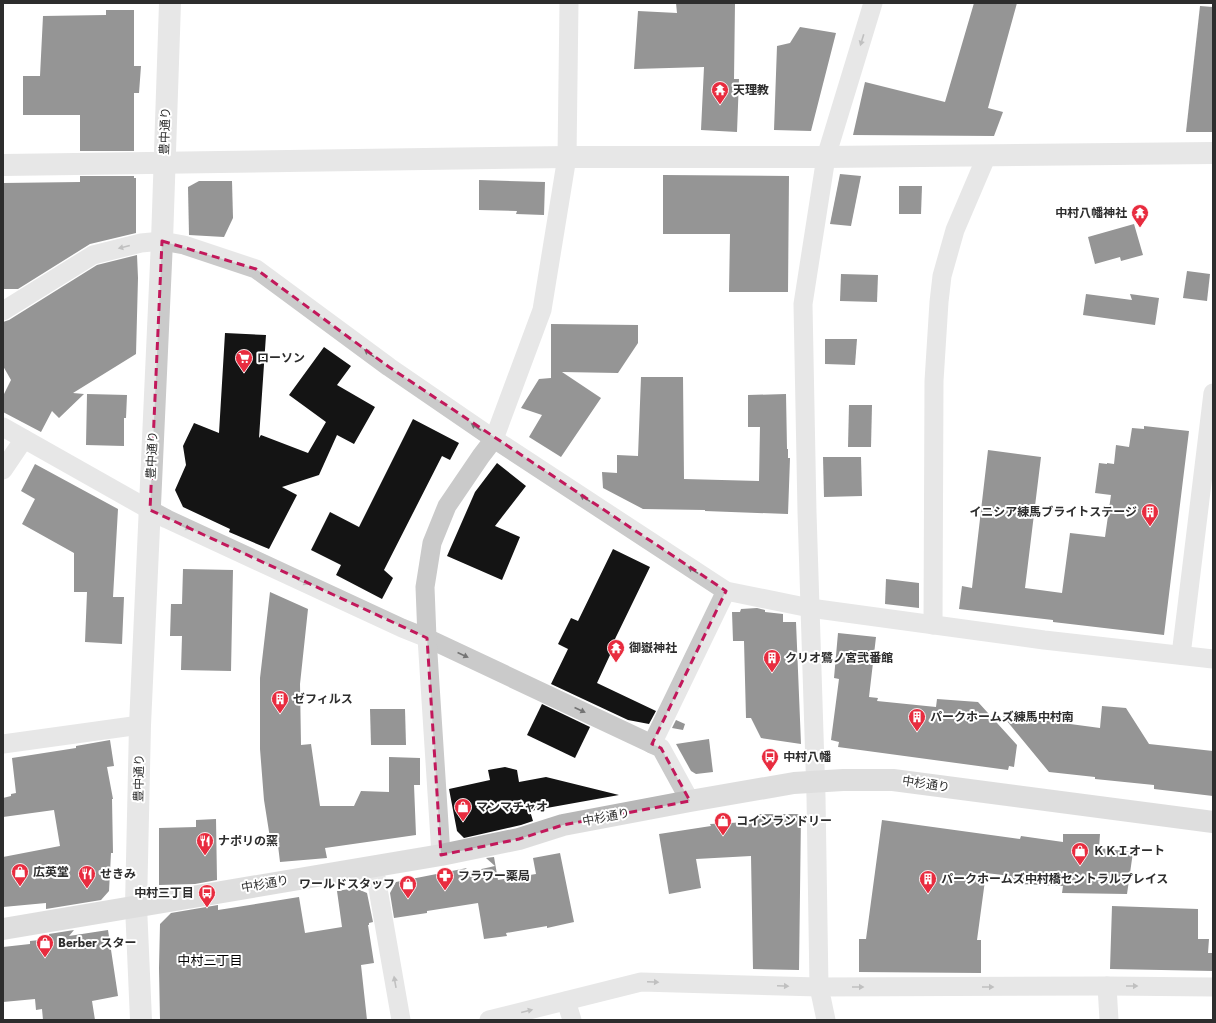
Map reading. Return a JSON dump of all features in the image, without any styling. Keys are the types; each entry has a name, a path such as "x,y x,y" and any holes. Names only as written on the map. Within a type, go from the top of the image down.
{"main road":[{"name":"中杉通り","path":"3,929 440,856 519,839 563,825 690,801 794,783 815,781 893,780 1213,822"}],"street":[{"name":"豊中通り","path":"141,1020 136,906 140,725 162,241 170,3"},
{"path":"440,856 425,587 432,543 447,506 494,439 542,310 568,157 569,3"},
{"path":"826,1020 819,987 815,781 806,504 803,304 826,157 873,3"},
{"path":"3,165 568,157 826,157 1213,153"},
{"path":"933,625 934,381 939,302 942,276 954,230 987,155"},
{"path":"3,311 93,255 141,243 162,241 184,245 256,268 389,367 494,439 726,591 810,608 1044,640 1213,659"},
{"path":"1181,655 1213,393"},
{"path":"3,427 150,510 661,748 690,801"},
{"path":"3,470 24,439"},
{"path":"652,744 726,591"},
{"path":"3,744 140,725"},
{"path":"374,866 401,1020"},
{"path":"489,1020 641,982 819,987 1213,987"},
{"path":"1107,986 1110,1020"},
{"path":"566,1001 572,1020"}],"highlighted area":[{"path":"162,241 256,269 389,367 726,591 652,744 661,748 690,801 563,825 519,839 441,855 427,638 150,510"}],"building":[{"path":"676,3 735,3 734,79 739,79 737,132 701,130 704,67 634,69 638,11 677,13"},
{"path":"974,3 1017,3 988,108 1003,112 994,136 853,135 865,82 945,102"},
{"path":"1200,6 1213,7 1213,132 1186,132"},
{"path":"106,10 134,10 134,66 141,66 139,93 134,93 134,151 80,151 80,115 23,115 23,76 40,76 43,16 106,15"},
{"path":"800,27 836,33 811,131 774,130 777,46 790,43"},
{"path":"840,174 861,176 851,226 830,224"},
{"path":"663,175 789,176 788,292 729,292 730,234 663,234"},
{"path":"80,176 134,176 134,178 136,178 136,233 90,244 18,289 3,289 3,183 80,182"},
{"path":"479,180 545,182 544,215 516,214 517,211 479,210"},
{"path":"199,181 232,181 233,218 224,237 189,235 188,187"},
{"path":"899,186 922,186 921,214 899,214"},
{"path":"1134,224 1143,255 1121,261 1120,257 1095,264 1088,237"},
{"path":"137,255 138,278 136,354 73,393 84,394 59,418 52,411 41,432 3,412 3,396 11,380 3,366 3,322 9,320 97,265"},
{"path":"1187,271 1210,274 1207,301 1183,298"},
{"path":"841,274 878,275 877,302 840,301"},
{"path":"1086,294 1132,300 1130,294 1159,298 1155,325 1083,315"},
{"path":"551,324 638,325 638,343 618,373 562,372 601,398 561,457 529,437 542,415 521,408 539,379 551,378"},
{"path":"225,333 266,335 259,438 261,435 308,453 326,422 289,395 324,347 351,366 337,385 375,407 354,444 337,435 319,475 282,487 297,495 269,549 229,532 230,529 183,507 175,490 186,465 183,446 194,423 219,433"},
{"path":"825,339 857,339 855,365 825,364"},
{"path":"641,377 683,377 684,479 759,481 760,427 748,427 748,395 786,394 787,449 788,458 790,458 788,514 643,509 603,488 602,472 617,473 617,455 638,456"},
{"path":"87,394 127,395 126,418 124,418 124,446 86,445"},
{"path":"849,405 872,405 871,447 848,447"},
{"path":"413,419 459,443 450,460 442,456 384,570 393,578 382,599 336,575 341,565 311,550 330,512 359,527"},
{"name":"イニシア練馬ブライトステージ","path":"1144,426 1189,431 1164,635 959,609 962,586 972,588 988,450 1041,457 1025,588 1062,593 1070,533 1105,537 1111,495 1095,493 1099,463 1114,464 1116,445 1129,447 1132,428 1144,429"},
{"path":"823,457 861,457 862,496 824,497"},
{"path":"497,463 526,486 495,526 520,537 502,580 447,556 475,492"},
{"path":"35,464 118,509 113,597 124,597 122,644 85,642 87,592 74,592 74,553 22,524 35,499 21,491"},
{"path":"613,549 650,567 615,639 617,640 597,683 656,711 649,724 628,720 551,684 568,649 558,644 571,618 578,621"},
{"path":"183,569 233,570 231,671 181,670 182,636 170,636 171,604 182,604"},
{"path":"886,579 919,583 919,608 885,604"},
{"name":"ゼフィルス","path":"270,592 308,609 300,684 301,745 311,744 320,806 354,806 361,791 389,792 389,757 420,758 420,785 414,785 416,835 325,848 327,858 280,862 277,837 270,838 264,800 260,749 260,678"},
{"name":"クリオ鷺ノ宮弐番館","path":"757,608 765,610 765,612 783,614 783,622 796,622 801,744 761,738 751,718 746,718 744,641 733,641 732,612 740,612 741,609"},
{"name":"パークホームズ練馬中村南","path":"838,633 876,637 869,697 878,698 877,701 936,707 937,699 978,702 1017,745 1014,767 1009,766 1008,770 838,747 839,742 831,740 839,679 834,678"},
{"path":"542,704 590,727 575,758 527,735"},
{"path":"1102,706 1126,708 1149,744 1213,751 1213,796 1154,789 1154,785 1095,779 1095,777 1049,772 1002,715 1100,728"},
{"path":"370,709 405,709 406,745 371,745"},
{"path":"676,720 685,724 683,730 672,728"},
{"path":"709,739 713,772 696,774 691,771 676,744"},
{"path":"110,740 114,766 107,767 113,799 113,853 111,853 109,891 101,900 46,909 46,903 3,907 3,857 60,846 54,810 3,817 3,798 16,793 12,758 76,748 76,746"},
{"path":"505,767 517,770 519,782 546,777 619,795 530,811 533,821 464,838 457,831 449,789 490,780 488,770"},
{"path":"759,814 801,814 799,970 753,969 751,856 696,859 701,888 669,894 659,834 711,826 710,824 749,822"},
{"path":"216,819 217,880 195,884 159,885 159,828 196,827 196,820"},
{"path":"882,820 1020,839 1021,836 1063,842 1063,834 1100,834 1099,848 1133,852 1127,894 1062,893 1063,886 1018,884 1011,876 986,873 977,940 981,940 981,973 859,972 859,939 866,939"},
{"path":"560,853 574,922 547,928 547,926 506,933 507,936 484,939 478,903 394,918 390,893 396,882 467,868 459,874 495,866 486,858 494,857 498,880 536,874 533,858"},
{"path":"355,888 367,893 373,922 369,923 368,925 374,963 361,965 367,1020 160,1020 160,924 171,913 218,905 218,910 299,897 305,933 342,927 337,891"},
{"path":"1112,906 1198,909 1198,939 1209,939 1208,953 1213,953 1213,971 1110,969"},
{"path":"74,930 69,936 108,930 118,996 92,1001 95,1020 43,1020 42,1009 36,1010 35,999 3,1002 3,947 30,944 30,941 49,939 49,934"}],"place":[{"name":"天理教","path":"720,105"},
{"name":"中村八幡神社","path":"1140,228"},
{"name":"ローソン","path":"244,373"},
{"name":"イニシア練馬ブライトステージ","path":"1150,527"},
{"name":"御嶽神社","path":"616,663"},
{"name":"クリオ鷺ノ宮弐番館","path":"772,673"},
{"name":"ゼフィルス","path":"280,714"},
{"name":"パークホームズ練馬中村南","path":"917,732"},
{"name":"中村八幡","path":"770,772"},
{"name":"マンマチャオ","path":"463,822"},
{"name":"コインランドリー","path":"723,836"},
{"name":"ナポリの窯","path":"205,856"},
{"name":"ＫＫＩオート","path":"1080,866"},
{"name":"広英堂","path":"20,887"},
{"name":"せきみ","path":"87,889"},
{"name":"フラワー薬局","path":"445,891"},
{"name":"パークホームズ中村橋セントラルプレイス","path":"928,894"},
{"name":"ワールドスタッフ","path":"408,899"},
{"name":"中村三丁目","path":"207,908"},
{"name":"Berber スター","path":"45,958"}],"district":[{"name":"中村三丁目","path":"210,960"}]}
